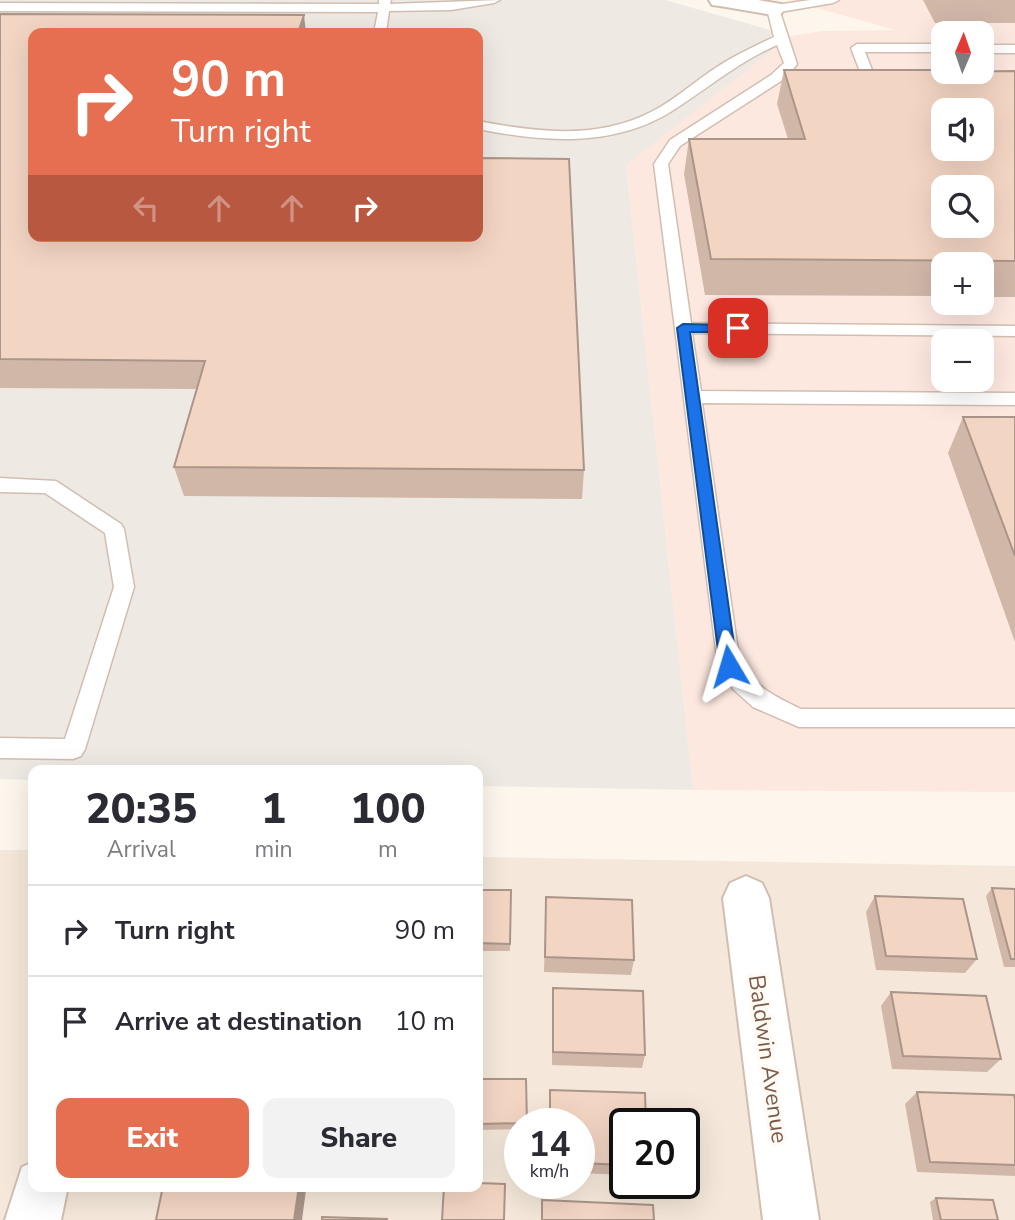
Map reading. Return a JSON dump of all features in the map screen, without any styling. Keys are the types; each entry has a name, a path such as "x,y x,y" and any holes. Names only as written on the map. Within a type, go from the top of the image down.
{"street":[{"path":"720,0 773,9"},
{"name":"Baldwin Avenue","path":"746,898 791,1220"},
{"path":"33,1220 40,1192"}],"lane":[{"path":"0,7 385,4 451,6 494,0"},
{"path":"834,0 773,9 781,38 795,67 675,144 661,164 729,666 741,683 778,710 799,718 1015,718"},
{"path":"381,28 385,4"},
{"path":"483,126 514,133 560,136 605,134 655,115 741,57 781,38"},
{"path":"895,79 863,79 857,48 931,48"},
{"path":"994,48 1015,49"},
{"path":"683,328 1015,331"},
{"path":"693,397 1015,399"},
{"path":"0,485 49,486 114,529 124,587 73,749 0,748"}],"shaded area":[{"path":"0,0 665,0 791,36 626,165 693,790 483,786 483,765 28,765 28,780 0,779"},
{"path":"789,0 1015,0 1015,792 693,790 626,164 791,36 823,31 895,30"},
{"path":"0,850 28,850 28,1192 483,1192 483,857 1015,866 1015,1220 0,1220"}],"building":[{"path":"0,14 304,15 300,28 28,28 28,242 483,242 483,158 569,159 584,470 174,467 205,361 0,359"},
{"path":"784,70 931,70 931,84 994,84 994,71 1015,71 1015,261 994,261 994,252 931,252 931,260 711,259 689,139 805,139"},
{"path":"963,417 1015,417 1015,556"},
{"path":"992,888 1015,889 1015,959 1011,959"},
{"path":"483,890 511,890 510,944 483,943"},
{"path":"875,896 963,899 977,959 886,956"},
{"path":"546,897 632,900 634,960 545,957"},
{"path":"553,988 643,991 645,1055 553,1052"},
{"path":"891,992 986,996 1001,1059 903,1056"},
{"path":"483,1079 526,1079 527,1108 504,1108 504,1123 483,1124"},
{"path":"550,1090 645,1093 645,1108 609,1108 609,1164 595,1164 595,1108 550,1108"},
{"path":"917,1092 1014,1095 1015,1165 930,1162"},
{"path":"483,1183 504,1184 504,1220 442,1220 444,1192 483,1192"},
{"path":"162,1192 298,1192 294,1220 156,1220"},
{"path":"936,1198 993,1200 998,1220 941,1220"},
{"path":"542,1200 653,1205 654,1220 542,1220"},
{"path":"322,1217 387,1219 387,1220 322,1220"}],"route":[{"path":"729,666 683,328 738,328"}]}
